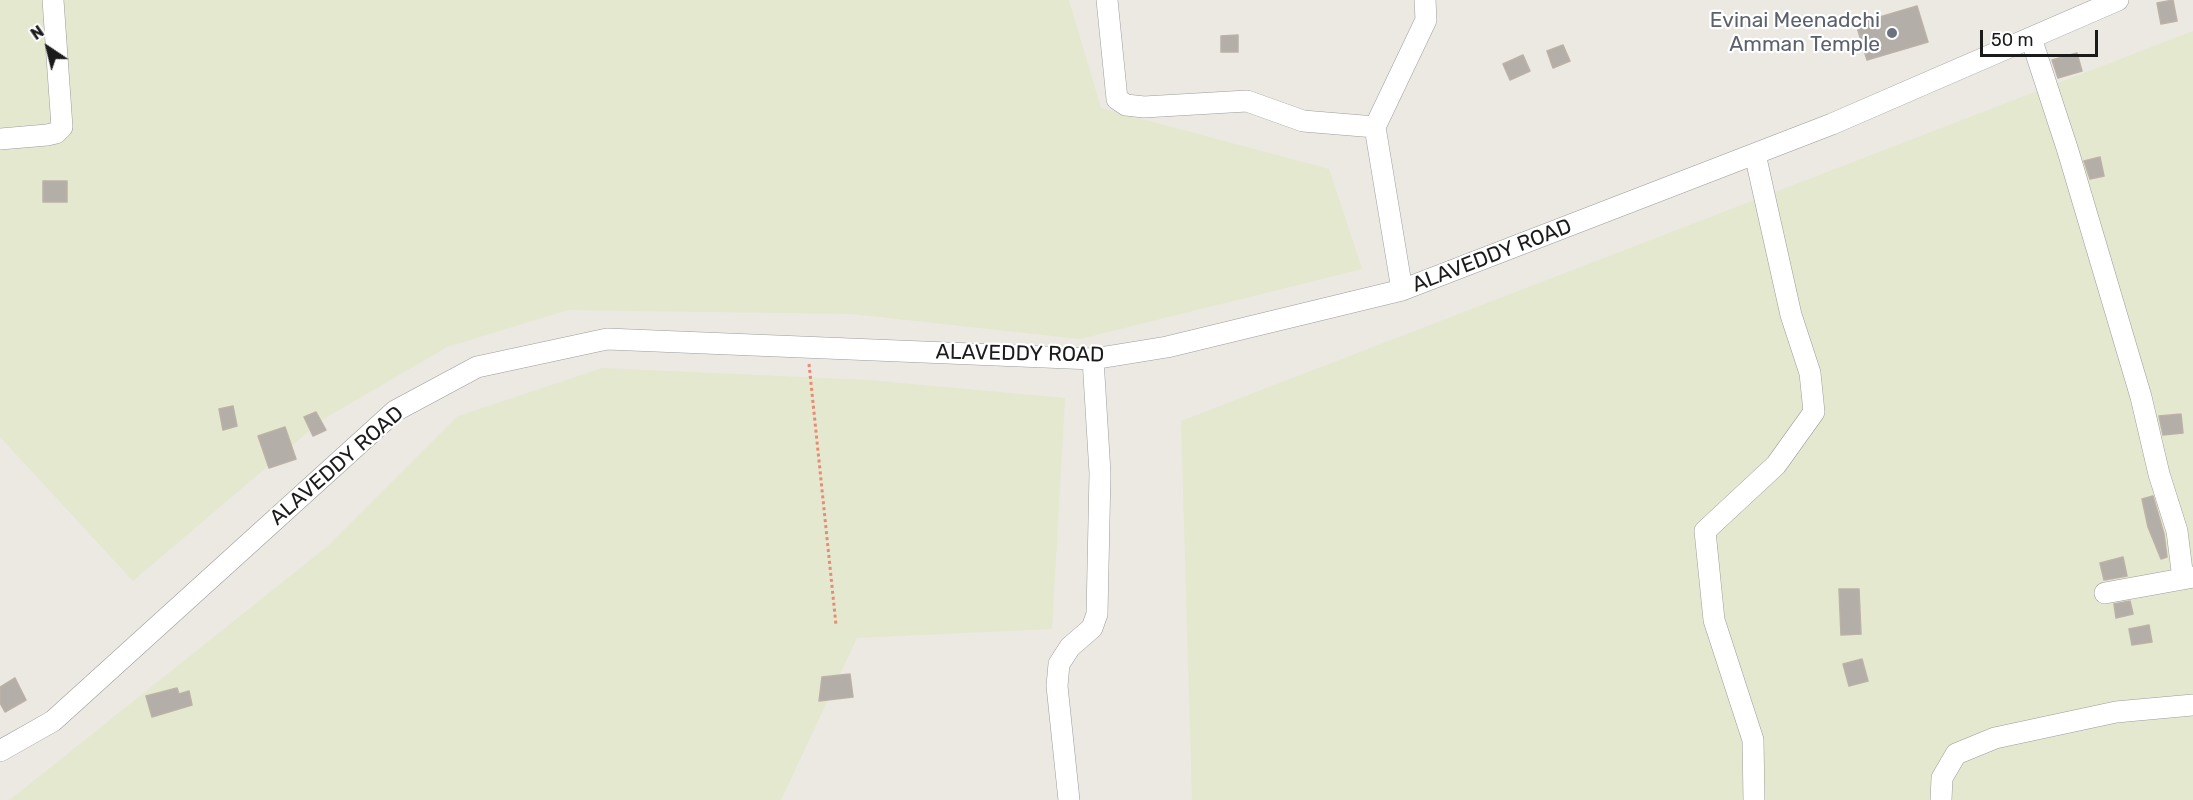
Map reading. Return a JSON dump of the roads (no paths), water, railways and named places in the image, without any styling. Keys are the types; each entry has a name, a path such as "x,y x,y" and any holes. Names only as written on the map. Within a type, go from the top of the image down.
{"street":[{"path":"0,139 47,135 56,133 62,127 53,0"},
{"path":"1107,0 1117,99 1126,105 1144,107 1247,101 1302,121 1375,127"},
{"path":"1402,290 1375,127 1426,20 1425,0"},
{"name":"ALAVEDDY ROAD","path":"0,751 53,721 395,411 477,367 607,339 1093,359 1167,347 1402,290 1832,124 2118,0"},
{"path":"2031,38 2068,151 2141,397 2159,474 2188,578 2105,593"},
{"path":"1754,800 1753,740 1714,620 1705,531 1776,465 1814,412 1810,373 1791,315 1755,154"},
{"path":"1069,800 1057,686 1059,664 1070,647 1092,628 1097,614 1100,473 1093,359"},
{"path":"1941,800 1942,778 1956,754 1995,738 2116,712 2193,705"}],"place":[{"name":"Evinai Meenadchi Amman Temple","path":"1892,33"}]}
